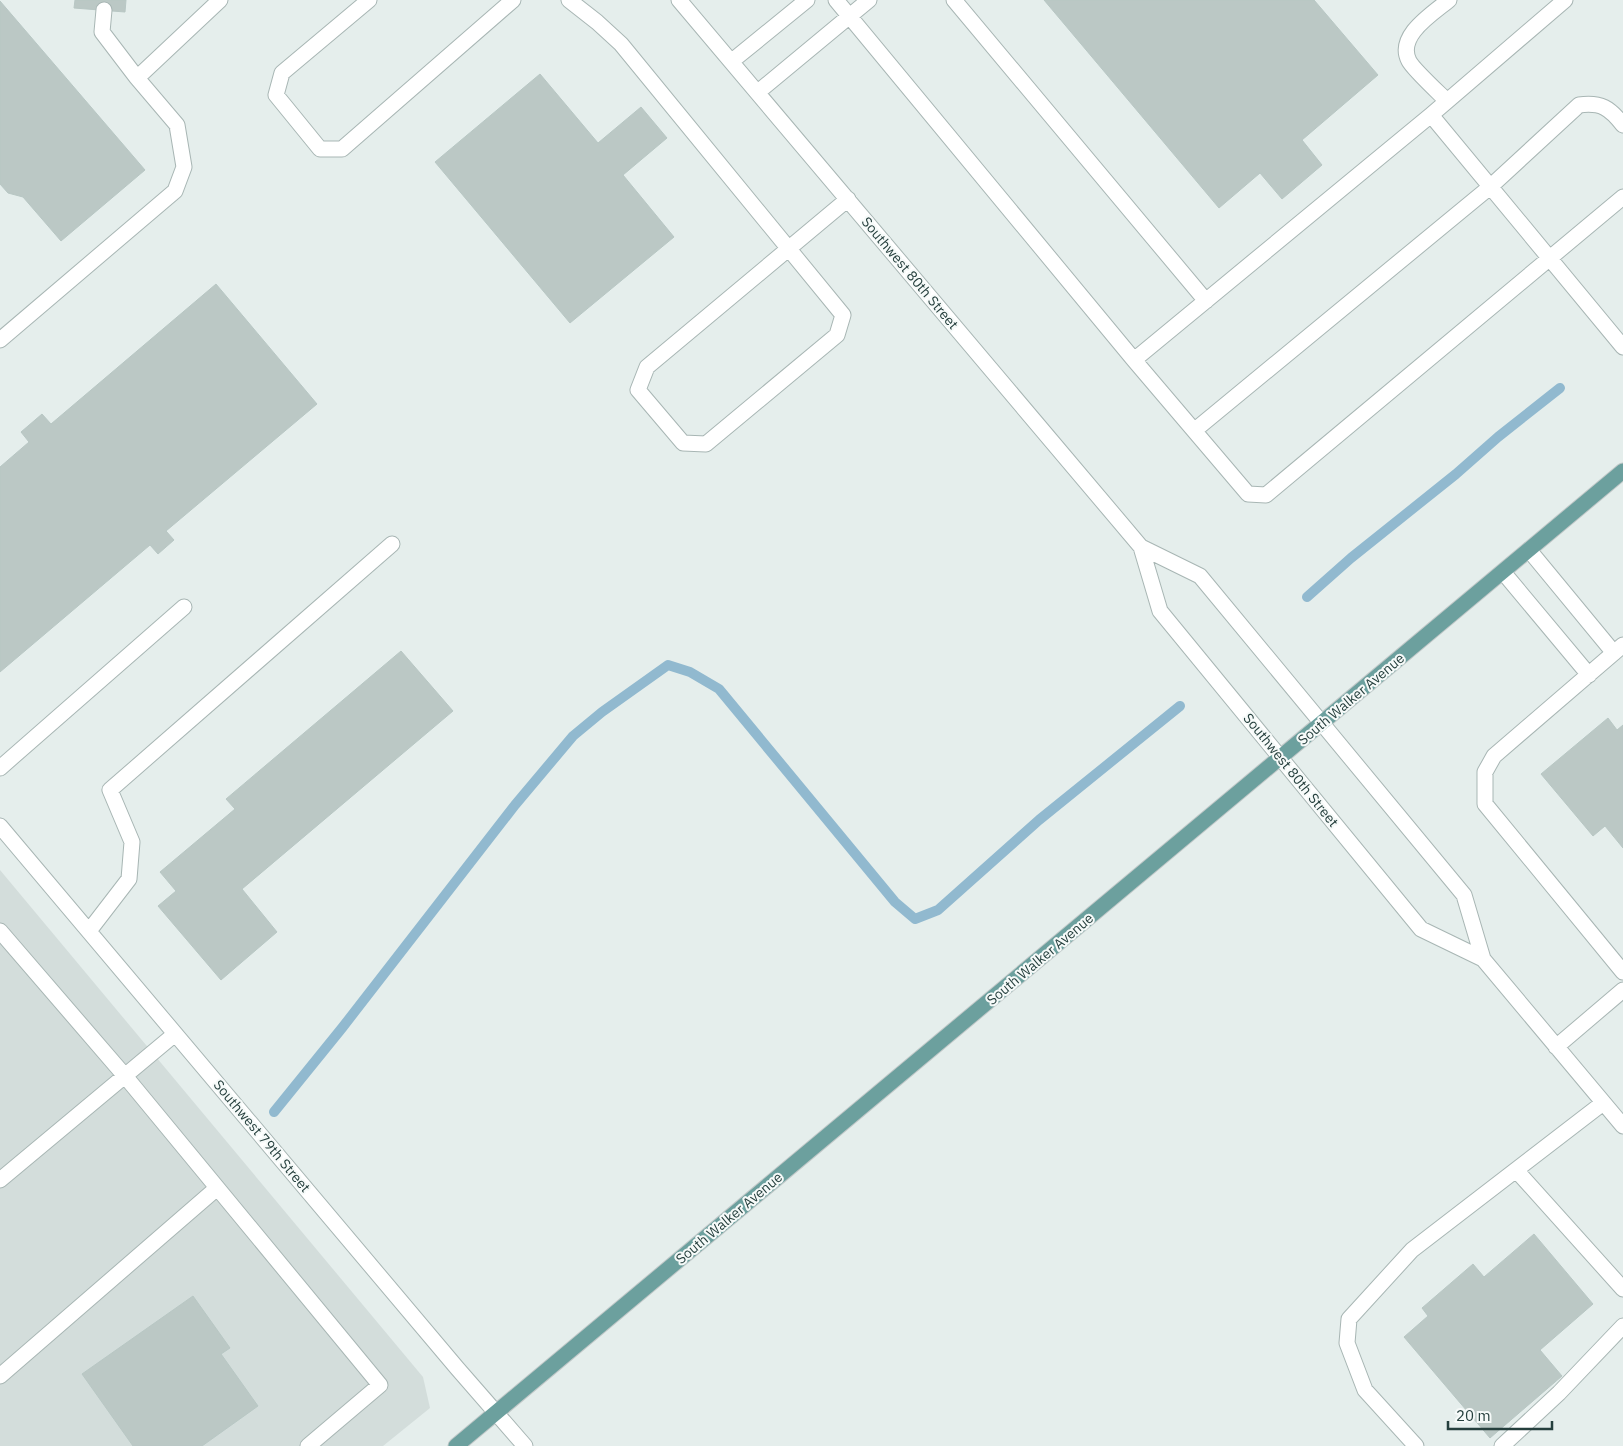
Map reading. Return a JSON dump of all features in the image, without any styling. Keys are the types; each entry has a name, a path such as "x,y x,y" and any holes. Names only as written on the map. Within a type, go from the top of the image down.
{"main road":[{"name":"South Walker Avenue","path":"456,1446 1623,471"}],"street":[{"path":"137,78 220,0"},
{"path":"369,0 282,73 276,95 320,149 342,149 513,0"},
{"path":"569,0 621,44 789,248 843,315 838,335 706,444 683,443 638,390 647,367 789,248 848,199"},
{"name":"Southwest 80th Street","path":"680,0 1141,546 1200,576 1464,895 1483,959 1623,1126"},
{"path":"732,61 807,0"},
{"path":"836,0 1134,360 1248,494 1266,495 1623,197"},
{"path":"758,92 869,0"},
{"path":"954,0 1206,300"},
{"path":"1447,101 1409,62 1406,48 1414,29 1449,0"},
{"path":"1134,360 1431,115 1565,0"},
{"path":"0,340 175,191 184,167 177,125 137,78 102,32 104,10"},
{"path":"1195,430 1490,186 1579,106 1599,105 1614,113 1623,125"},
{"path":"1431,115 1623,347"},
{"path":"89,931 129,879 132,842 110,790 392,544"},
{"name":"Southwest 80th Street","path":"1141,546 1160,611 1421,929 1483,959"},
{"path":"1529,550 1618,649 1494,756 1485,772 1485,804 1623,972"},
{"path":"1503,572 1589,675"},
{"path":"0,768 184,608"},
{"name":"Southwest 79th Street","path":"0,826 525,1446"},
{"path":"0,931 124,1076 380,1385 308,1446"},
{"path":"1556,1047 1623,990"},
{"path":"0,1180 175,1034"},
{"path":"1416,1446 1365,1390 1347,1343 1348,1319 1412,1250 1603,1103"},
{"path":"1516,1170 1623,1289"},
{"path":"0,1376 217,1188"},
{"path":"1502,1446 1559,1393 1623,1326"}],"shaded area":[{"path":"0,870 423,1377 430,1408 383,1446 0,1446"}],"building":[{"path":"75,0 126,0 125,12 74,8"},
{"path":"1044,0 1314,0 1378,75 1302,140 1322,165 1282,199 1260,173 1219,208"},
{"path":"0,1 145,170 61,241 23,197 8,193 0,184"},
{"path":"540,74 598,143 641,107 667,138 623,175 674,237 570,323 435,162"},
{"path":"216,284 317,404 166,531 174,540 158,554 150,545 0,672 0,467 29,442 21,432 42,414 51,424"},
{"path":"401,651 453,711 242,889 277,932 221,980 158,906 176,891 160,872 235,809 226,799"},
{"path":"1608,718 1617,730 1623,725 1623,848 1605,826 1593,836 1541,774"},
{"path":"1534,1234 1593,1304 1540,1350 1562,1376 1490,1438 1404,1337 1428,1316 1422,1308 1473,1264 1484,1277"},
{"path":"193,1296 230,1348 221,1354 258,1406 202,1446 133,1446 82,1374"}],"waterway":[{"path":"1307,597 1351,558 1560,388"},
{"path":"274,1112 342,1028 515,805 573,736 602,712 668,665 690,672 719,689 895,902 915,919 938,910 1039,820 1180,706"}]}
